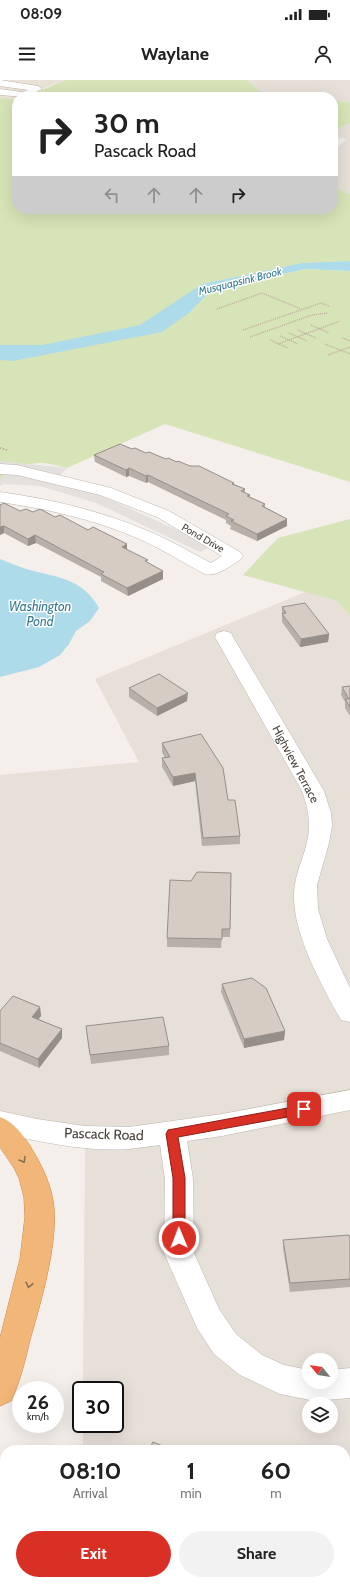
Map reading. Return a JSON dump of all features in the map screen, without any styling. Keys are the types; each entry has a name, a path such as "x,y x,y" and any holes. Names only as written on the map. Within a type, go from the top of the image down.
{"highway":[{"path":"0,1128 10,1139 33,1178 38,1197 40,1219 36,1253 28,1292 0,1391"}],"street":[{"path":"0,83 38,89 30,92"},
{"path":"0,92 12,94"},
{"name":"Pond Drive","path":"0,469 17,470 105,491 162,514 234,556 211,570 162,543 132,530 60,508 0,497"},
{"name":"Highview Terrace","path":"224,637 313,791 319,808 321,826 318,843 308,874 305,895 307,917 315,941 350,1013"},
{"name":"Pascack Road","path":"0,1122 37,1130 85,1137 129,1138 172,1134 259,1119 350,1100"},
{"path":"172,1134 179,1178 179,1253 208,1318 225,1344 251,1365 280,1379 316,1386 350,1383"}],"path":[{"path":"217,309 262,294 302,309"},
{"path":"243,330 320,303 329,306"},
{"path":"250,337 312,314 328,313"},
{"path":"278,344 340,321"},
{"path":"311,325 329,333"},
{"path":"298,330 316,338"},
{"path":"289,333 307,341"},
{"path":"280,336 298,344"},
{"path":"342,338 350,341"},
{"path":"270,340 288,348"},
{"path":"325,344 350,354"},
{"path":"328,355 350,347"}],"shaded area":[{"path":"0,80 66,80 32,92 12,92 12,99 6,101 0,100"},
{"path":"246,80 350,80 350,103 338,101 338,92 261,92"},
{"path":"350,123 350,194 338,189 338,147 346,139 338,138 338,129"},
{"path":"0,461 67,468 52,483 100,495 212,546 200,552 96,503 40,486 0,484 0,480 6,469 0,468"},
{"path":"305,592 337,601 350,616 350,1445 83,1445 83,1433 124,1433 124,1381 83,1381 85,1137 0,1122 0,775 139,762 95,679"}],"green space":[{"path":"66,80 246,80 261,92 37,92"},
{"path":"0,98 12,99 12,214 338,214 338,189 350,194 350,261 302,263 202,284 190,312 212,290 305,269 350,271 350,482 165,424 67,468 45,463 30,464 23,467 0,486"},
{"path":"338,101 350,103 350,123 338,129"},
{"path":"350,519 350,616 337,601 243,575 278,538"}],"water":[{"name":"Musquapsink Brook","path":"350,261 350,271 305,269 212,290 189,313 162,332 13,361 0,360 0,345 42,345 140,325 202,284 302,263"},
{"name":"Washington Pond","path":"0,559 26,569 67,580 85,590 99,608 90,621 76,631 69,644 60,655 39,667 0,677"}],"building":[{"path":"120,444 190,466 199,466 234,483 232,484 245,489 241,491 250,495 247,496 265,504 262,506 287,519 257,534 231,521 234,520 226,516 229,514 148,475 146,476 129,468 126,470 94,455"},
{"path":"4,503 20,511 26,509 33,512 40,509 55,517 60,515 88,530 93,527 127,544 122,547 148,560 145,561 163,571 127,588 101,574 104,572 35,535 28,539 4,526 0,527 0,505"},
{"path":"305,603 329,634 301,639 282,614 286,613 282,607"},
{"path":"159,674 188,693 157,708 129,688"},
{"path":"350,686 350,707 345,699 349,699 342,687"},
{"path":"201,734 223,768 228,800 235,800 240,836 203,838 195,773 173,777 162,758 170,757 162,743"},
{"path":"197,872 231,873 230,929 222,929 222,939 167,938 170,880 191,881"},
{"path":"252,978 266,988 285,1031 244,1039 222,984"},
{"path":"13,996 40,1007 32,1017 62,1029 38,1059 0,1043 0,1011"},
{"path":"163,1017 169,1046 90,1055 86,1026"},
{"path":"349,1235 350,1279 290,1283 283,1240"},
{"path":"153,1442 160,1445 152,1445"}],"route":[{"path":"179,1238 179,1178 172,1134 222,1126 304,1109"}]}
